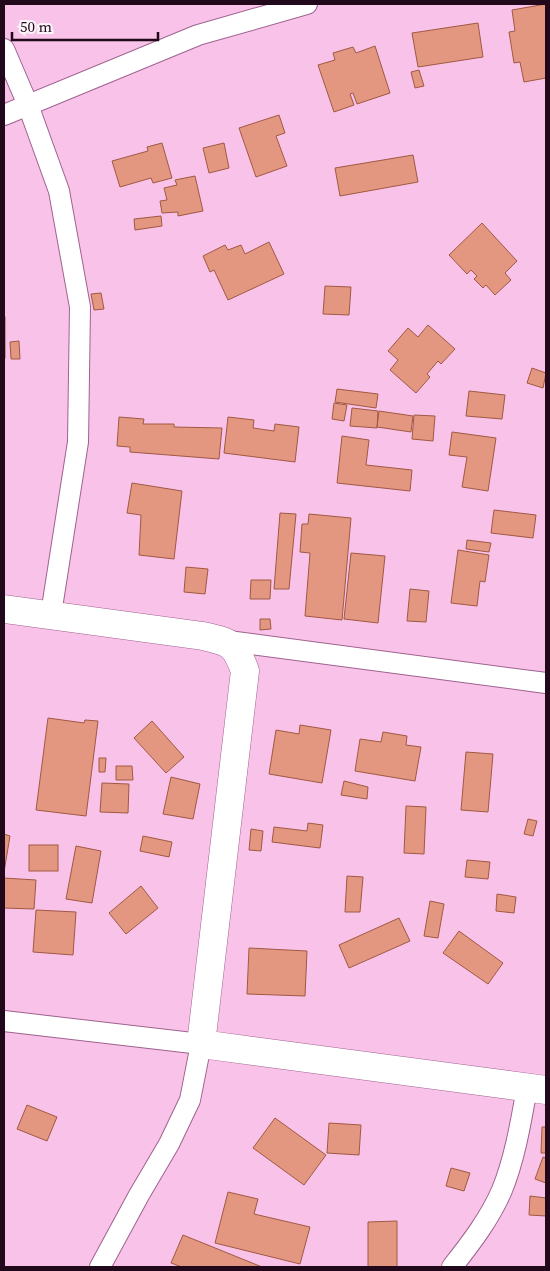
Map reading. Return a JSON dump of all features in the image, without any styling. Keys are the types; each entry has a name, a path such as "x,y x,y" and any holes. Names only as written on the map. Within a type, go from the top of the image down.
{"street":[{"path":"4,115 198,35 307,4"},
{"path":"4,48 28,105 59,191 80,307 78,442 51,614"},
{"path":"4,609 546,683"},
{"path":"100,1267 169,1144 190,1100 201,1044 245,671 239,654 228,641"},
{"path":"4,1021 201,1044 537,1089 519,1129 502,1189 478,1235 452,1267"}],"building":[{"path":"546,4 546,78 524,82 520,62 514,63 509,32 515,31 512,10"},
{"path":"478,23 483,57 418,67 412,33"},
{"path":"375,46 390,93 357,104 353,93 350,94 354,105 334,112 318,65 335,60 333,53 353,47 356,53"},
{"path":"419,70 424,86 415,88 411,72"},
{"path":"279,115 285,133 276,136 287,166 256,177 239,128"},
{"path":"162,143 172,178 153,183 151,178 120,187 112,161 148,151 147,147"},
{"path":"224,143 229,168 209,173 203,148"},
{"path":"413,155 418,182 340,196 335,168"},
{"path":"195,176 203,211 178,216 178,212 162,213 160,201 167,200 164,188 177,185 175,180"},
{"path":"161,216 162,226 135,230 134,219"},
{"path":"482,223 517,261 505,273 511,280 495,295 486,285 483,288 474,279 477,276 471,270 467,274 449,255"},
{"path":"269,242 284,274 228,300 214,270 210,272 203,256 225,245 228,250 241,245 245,254"},
{"path":"325,286 351,287 349,315 323,314"},
{"path":"101,293 104,309 94,310 91,294"},
{"path":"5,317 5,358 4,358"},
{"path":"428,325 455,349 441,364 438,361 427,374 430,377 416,393 390,370 398,360 388,351 408,328 418,337"},
{"path":"19,341 20,359 11,359 10,342"},
{"path":"532,368 546,373 543,388 527,383"},
{"path":"337,389 378,394 376,408 335,402"},
{"path":"469,391 505,395 502,419 466,416"},
{"path":"334,403 347,405 344,421 332,419"},
{"path":"352,408 378,411 377,428 350,426"},
{"path":"379,411 413,416 411,432 377,427"},
{"path":"414,415 435,416 433,441 412,439"},
{"path":"119,417 144,419 143,424 174,424 174,427 222,428 219,459 130,452 130,447 117,446"},
{"path":"228,417 254,420 253,428 274,431 275,424 299,427 295,462 224,453"},
{"path":"452,432 496,438 488,491 462,487 467,457 449,455"},
{"path":"342,436 369,440 366,465 412,470 410,491 337,483"},
{"path":"132,483 182,491 174,559 139,555 141,515 127,513"},
{"path":"494,510 536,515 533,538 491,533"},
{"path":"280,513 296,514 289,589 274,589"},
{"path":"309,514 351,518 342,620 305,616 310,553 300,552 302,524 308,524"},
{"path":"467,540 491,543 489,552 466,549"},
{"path":"458,550 489,555 485,582 480,581 477,606 451,603"},
{"path":"351,553 385,556 378,623 344,619"},
{"path":"186,567 208,569 205,594 184,592"},
{"path":"251,580 271,580 270,599 250,599"},
{"path":"410,589 429,591 426,622 407,621"},
{"path":"260,619 270,619 271,629 260,630"},
{"path":"48,718 84,723 85,720 98,721 86,816 36,810"},
{"path":"152,721 184,757 166,773 134,738"},
{"path":"300,725 331,730 322,783 269,774 276,730 299,734"},
{"path":"383,732 407,736 406,745 421,747 415,781 355,771 360,739 381,742"},
{"path":"466,752 493,754 488,812 461,810"},
{"path":"99,758 106,758 105,772 99,772"},
{"path":"116,766 132,766 133,780 116,780"},
{"path":"171,777 200,784 193,819 163,814"},
{"path":"344,781 368,787 367,799 341,795"},
{"path":"102,783 129,784 128,813 100,812"},
{"path":"406,806 426,807 424,854 404,853"},
{"path":"528,819 537,821 533,836 524,834"},
{"path":"308,823 323,825 320,848 272,842 274,827 307,831"},
{"path":"251,829 263,831 261,851 249,850"},
{"path":"4,834 10,836 4,872"},
{"path":"143,836 172,842 169,857 140,851"},
{"path":"29,845 58,845 58,871 29,871"},
{"path":"76,846 101,851 92,903 66,899"},
{"path":"467,860 490,862 488,879 465,877"},
{"path":"347,876 363,877 360,912 345,912"},
{"path":"4,878 36,880 34,909 4,908"},
{"path":"141,886 158,908 126,934 109,913"},
{"path":"497,894 516,897 514,913 496,911"},
{"path":"430,901 444,904 438,938 424,936"},
{"path":"36,910 76,912 73,955 33,952"},
{"path":"399,918 410,941 349,968 339,945"},
{"path":"459,931 503,963 488,984 443,953"},
{"path":"249,948 307,951 305,996 247,994"},
{"path":"27,1105 57,1117 47,1141 17,1129"},
{"path":"275,1118 326,1155 304,1185 253,1148"},
{"path":"329,1123 361,1125 359,1155 327,1153"},
{"path":"542,1127 546,1127 546,1153 541,1153"},
{"path":"543,1157 546,1158 546,1183 535,1179"},
{"path":"451,1168 470,1173 464,1191 446,1186"},
{"path":"228,1192 258,1199 254,1214 310,1227 300,1264 215,1243"},
{"path":"530,1196 546,1198 546,1216 529,1215"},
{"path":"397,1221 397,1267 368,1267 368,1222"},
{"path":"183,1235 262,1267 182,1267 171,1263"}]}
